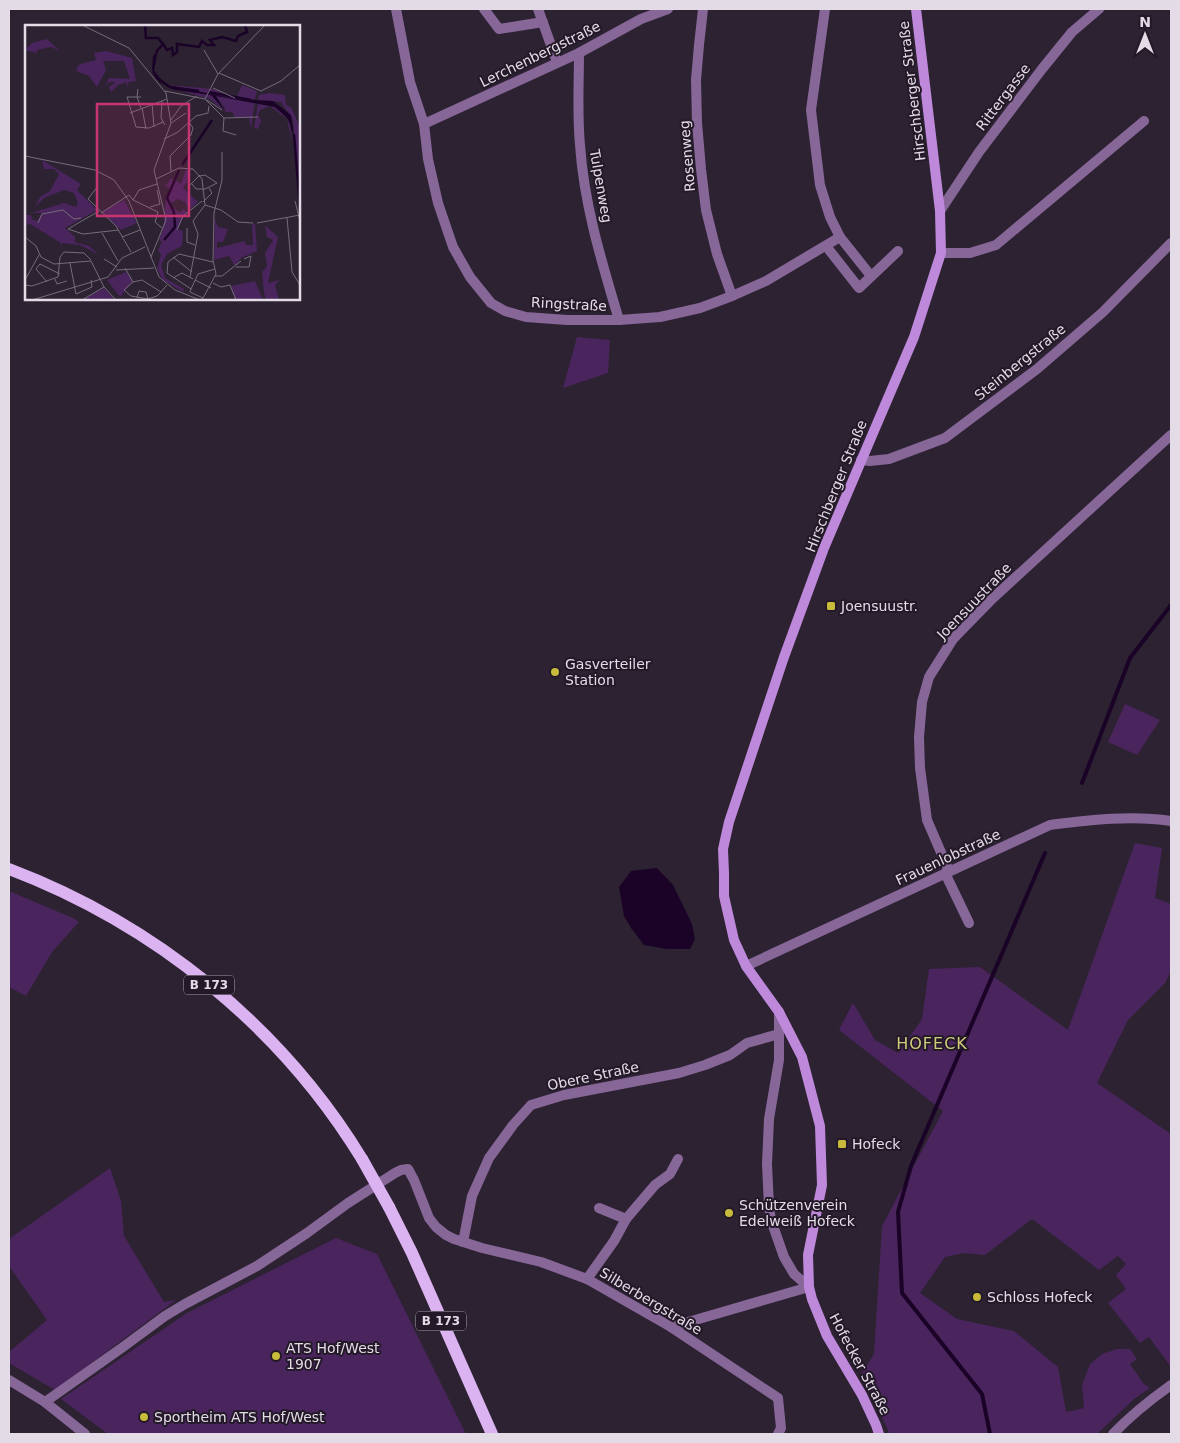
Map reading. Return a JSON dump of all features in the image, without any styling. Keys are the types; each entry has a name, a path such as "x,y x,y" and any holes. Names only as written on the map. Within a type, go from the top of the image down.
{"main road":[{"name":"Hirschberger Straße","path":"746,966 734,940 724,896 723,849 727,831 784,657 824,548 914,337 941,253 942,208 916,9"},
{"name":"B 173","path":"9,869 53,887 101,911 154,943 199,976 259,1029 325,1103 345,1131 389,1207 412,1253 492,1434"},
{"name":"Hofecker Straße","path":"746,966 779,1012 802,1057 820,1126 822,1185 808,1255 809,1286 827,1336 862,1395 879,1434"}],"street":[{"name":"Ringstraße","path":"396,9 410,82 424,124 428,159 438,203 453,247 470,277 491,303 506,311 526,317 567,320 660,318 700,308 766,281 840,237"},
{"path":"484,9 499,29 543,22"},
{"path":"538,9 557,62"},
{"name":"Lerchenbergstraße","path":"424,124 579,53 641,19 668,9"},
{"name":"Rosenweg","path":"703,9 696,80 701,169 706,210 717,254 732,296"},
{"path":"825,9 811,110 820,185 830,217 840,237 871,276"},
{"name":"Rittergasse","path":"942,208 979,152 1042,69 1072,32 1099,9"},
{"name":"Tulpenweg","path":"579,53 580,144 587,199 602,262 619,320"},
{"path":"941,253 970,253 996,245 1144,121"},
{"name":"Steinbergstraße","path":"861,460 889,459 945,438 1037,369 1103,312 1171,243"},
{"path":"826,246 859,288 898,251"},
{"name":"Joensuustraße","path":"968,923 927,820 920,768 919,737 922,702 929,677 953,639 993,598 1171,435"},
{"name":"Frauenlobstraße","path":"746,966 1050,825 1095,819 1149,817 1171,820"},
{"path":"779,1012 779,1060 769,1119 769,1206 771,1220 784,1257 794,1274 809,1286"},
{"name":"Obere Straße","path":"463,1242 472,1196 489,1158 513,1125 531,1106 564,1095 679,1073 730,1055 747,1043 779,1034"},
{"path":"587,1279 614,1241 626,1218 655,1186 670,1174 678,1159"},
{"name":"Silberbergstraße","path":"45,1402 123,1348 165,1316 257,1266 348,1203 401,1170 408,1169 429,1218 446,1235 463,1242 541,1262 587,1279 670,1327 778,1398 781,1428 778,1434"},
{"path":"600,1208 626,1218"},
{"path":"670,1327 809,1286"},
{"path":"11,1383 45,1402 85,1434"},
{"path":"1113,1434 1127,1419 1171,1385"}],"shaded area":[{"path":"577,337 610,340 608,373 563,388"},
{"path":"1125,704 1160,720 1137,755 1108,742"},
{"path":"1135,843 1162,848 1155,898 1171,904 1171,971 1165,983 1128,1020 1097,1083 1171,1134 1171,1367 1149,1337 1140,1343 1108,1303 1126,1289 1116,1275 1126,1264 1118,1256 1099,1270 1032,1219 985,1255 964,1253 945,1257 920,1293 957,1319 1014,1331 1058,1367 1066,1412 1084,1408 1082,1385 1090,1364 1102,1354 1117,1349 1130,1349 1137,1359 1130,1364 1144,1384 1150,1388 1134,1399 1097,1434 889,1434 861,1374 874,1354 882,1226 943,1111 839,1030 853,1003 875,1040 898,1053 922,1019 929,969 980,967 1068,1030"},
{"path":"657,868 673,885 692,924 695,939 690,949 667,949 644,945 624,916 619,887 631,871"},
{"path":"9,891 79,922 52,952 26,996 9,987"},
{"path":"110,1168 121,1201 124,1236 164,1302 176,1300 55,1390 9,1363 9,1352 47,1320 9,1266 9,1239"},
{"name":"ATS Hof/West 1907","path":"336,1238 377,1254 466,1434 108,1434 61,1399 187,1313"}],"waterway":[{"path":"1082,783 1130,658 1171,605"},
{"path":"990,1434 982,1394 902,1293 898,1212 911,1166 1045,853"}],"place":[{"name":"Joensuustr.","path":"831,606"},
{"name":"Gasverteiler Station","path":"555,672"},
{"name":"Hofeck","path":"842,1144"},
{"name":"Schützenverein Edelweiß Hofeck","path":"729,1213"},
{"name":"Schloss Hofeck","path":"977,1297"},
{"name":"ATS Hof/West 1907","path":"276,1356"},
{"name":"Sportheim ATS Hof/West","path":"144,1417"}],"district":[{"name":"HOFECK","path":"932,1043"}]}
